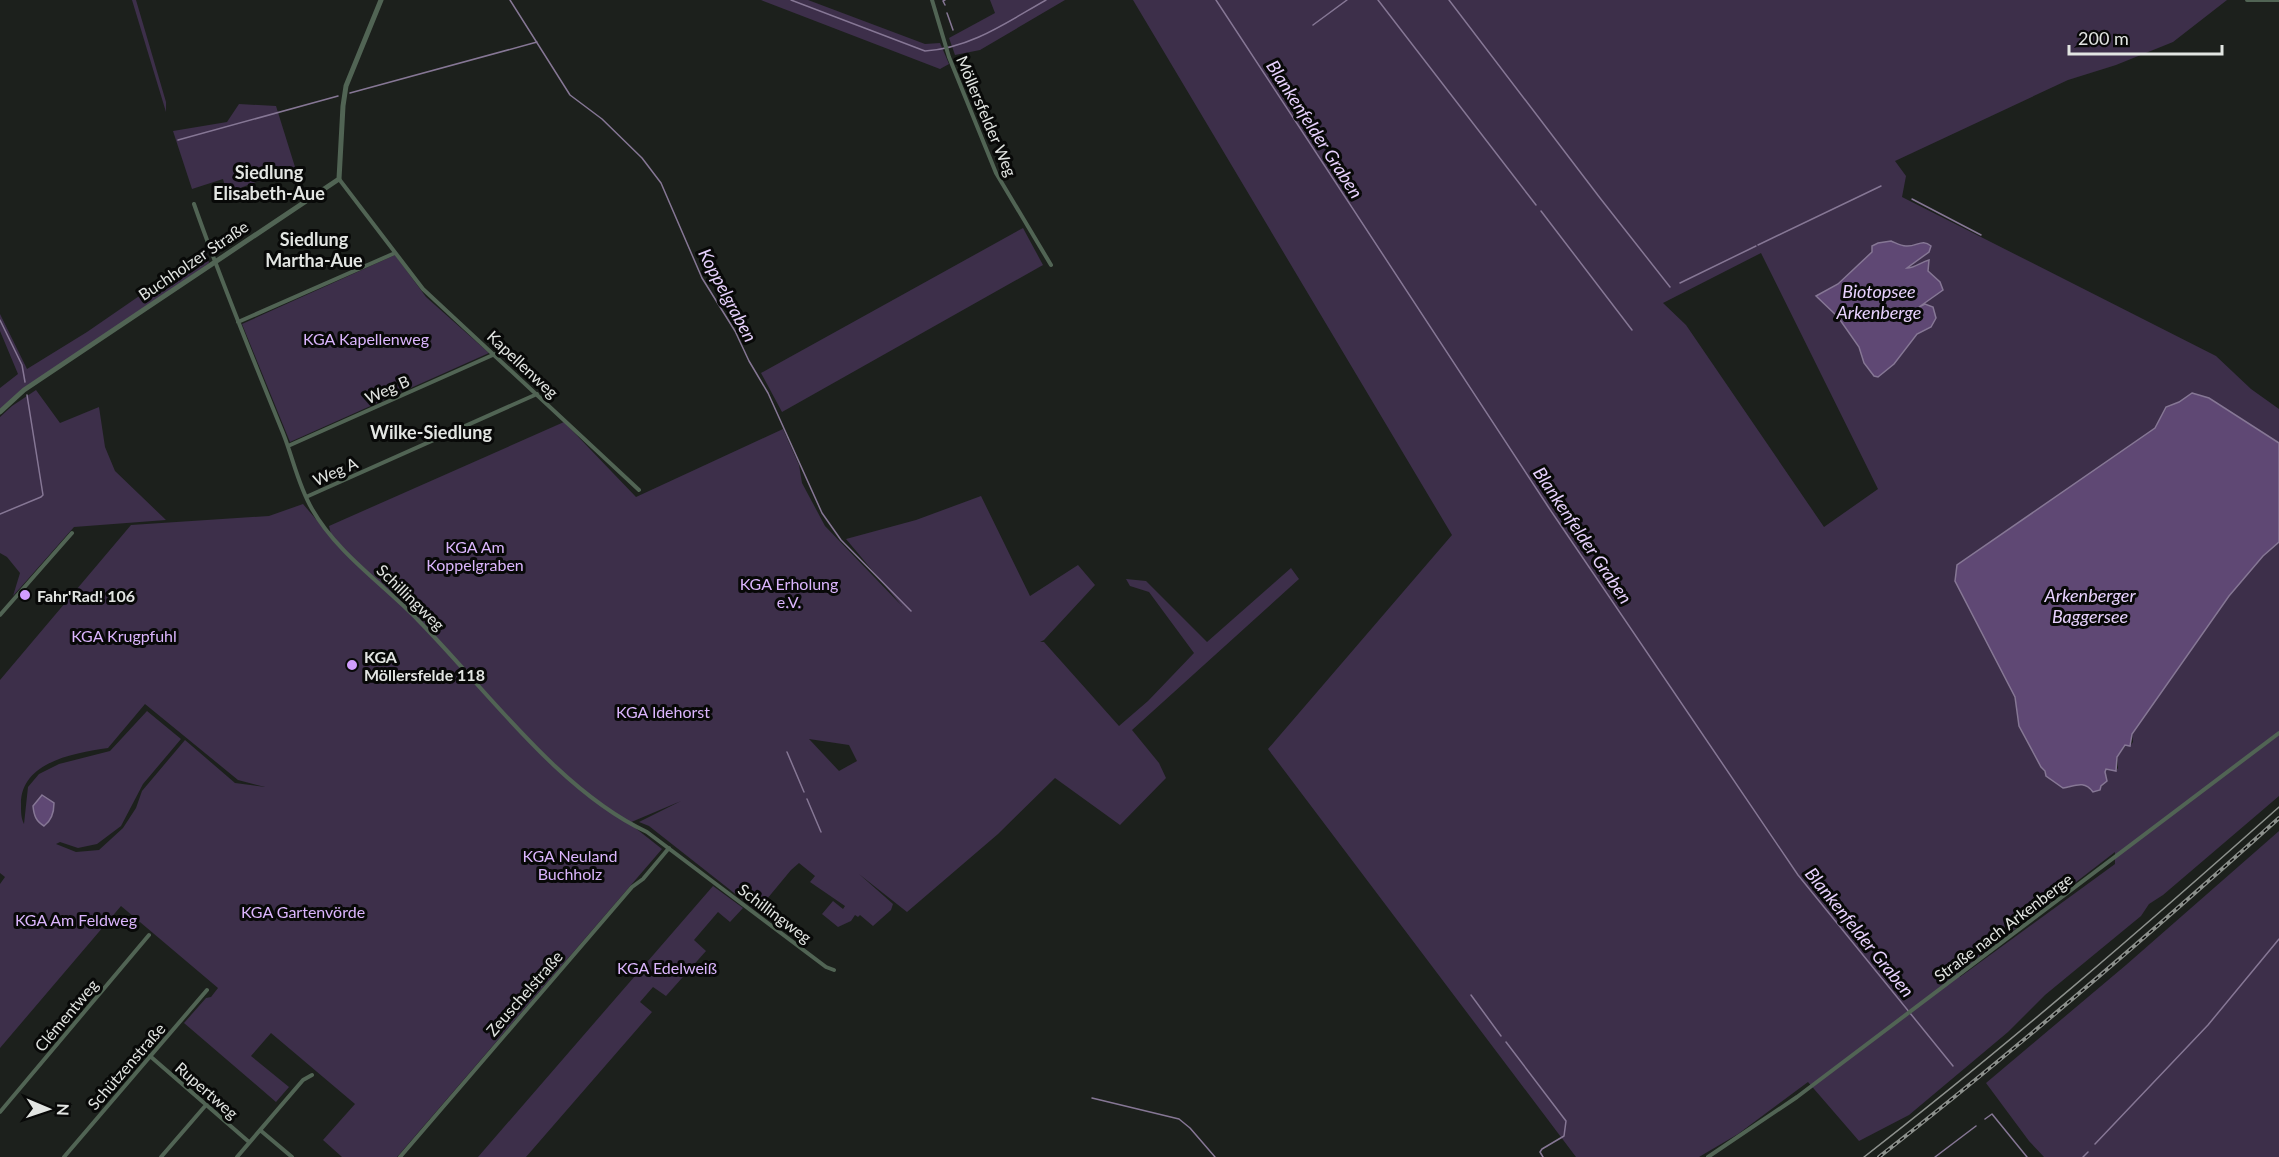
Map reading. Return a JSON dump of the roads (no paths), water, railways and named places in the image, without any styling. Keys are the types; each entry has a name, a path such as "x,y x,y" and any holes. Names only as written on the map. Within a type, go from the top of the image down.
{"street":[{"path":"339,179 346,86 381,0"},
{"name":"Möllersfelder Weg","path":"932,0 949,57 996,173 1051,265"},
{"path":"2247,0 2279,0"},
{"name":"Kapellenweg","path":"339,179 423,289 639,490"},
{"name":"Buchholzer Straße","path":"0,412 24,390 339,179"},
{"name":"Schillingweg","path":"194,204 237,322 288,446 297,476 312,510 333,539 417,619 508,718 568,776 619,818 647,832 826,968 834,970"},
{"path":"237,322 395,253"},
{"name":"Weg B","path":"288,446 495,354"},
{"name":"Weg A","path":"306,497 537,394"},
{"path":"0,615 72,533"},
{"name":"Straße nach Arkenberge","path":"1708,1157 1768,1118 1903,1018 2279,733"},
{"name":"Zeuschelstraße","path":"400,1157 626,894 643,879 669,848"},
{"name":"Clémentweg","path":"0,1112 149,935"},
{"name":"Schützenstraße","path":"64,1157 207,990"},
{"name":"Rupertweg","path":"150,1056 249,1142"},
{"path":"237,1157 303,1080 312,1075"},
{"path":"161,1157 206,1105"},
{"path":"260,1130 292,1157"}],"water":[{"name":"Biotopsee Arkenberge","path":"1891,241 1904,246 1925,243 1931,246 1929,252 1907,268 1929,260 1928,271 1940,282 1943,290 1919,307 1925,304 1933,307 1936,318 1931,327 1917,334 1894,364 1878,377 1874,376 1864,363 1859,347 1838,317 1816,296 1838,284 1872,252 1872,246"},
{"name":"Arkenberger Baggersee","path":"2192,393 2209,398 2279,443 2279,542 2263,556 2229,596 2132,734 2130,746 2125,745 2117,757 2116,771 2106,769 2107,781 2100,790 2093,792 2083,785 2063,788 2046,776 2019,726 2015,697 1955,581 1957,565 2155,428 2166,407"},
{"path":"42,795 54,803 52,816 44,826 36,818 33,806"}],"waterway":[{"name":"Koppelgraben","path":"510,0 570,95 602,119 642,158 661,183 702,278 735,331 768,393 822,513 841,540 911,611"},
{"name":"Blankenfelder Graben","path":"791,0 925,51 958,45 988,33 1046,0"},
{"path":"945,0 943,1 945,5"},
{"name":"Blankenfelder Graben","path":"1216,0 1549,508 1798,875 1953,1066"},
{"path":"1313,25 1347,0"},
{"path":"1378,0 1536,205"},
{"path":"1449,0 1670,287"},
{"path":"947,13 953,30"},
{"path":"350,93 537,42"},
{"path":"178,140 338,96"},
{"path":"1758,245 1881,186"},
{"path":"1912,199 1981,235"},
{"path":"1541,211 1632,330"},
{"path":"1680,283 1756,246"},
{"path":"0,320 22,365 25,382"},
{"path":"0,514 43,495 27,395"},
{"path":"787,752 804,792"},
{"path":"807,799 821,832"},
{"path":"2095,1144 2208,1025 2279,939"},
{"path":"1471,995 1501,1036"},
{"path":"1506,1042 1566,1121 1564,1136 1542,1149 1540,1152 1543,1157"},
{"path":"1092,1098 1179,1119 1215,1157"},
{"name":"Blankenfelder Graben","path":"1985,1119 1992,1114 2027,1157"},
{"path":"1935,1157 1976,1126"},
{"path":"2083,1157 2088,1152"}],"tram line":[{"path":"1864,1157 2075,985 2279,807"}],"railway":[{"path":"1879,1157 2082,991 2279,818"}],"place":[{"name":"Fahr'Rad! 106","path":"25,595"},
{"name":"KGA Möllersfelde 118","path":"352,665"}],"district":[{"name":"Siedlung Elisabeth-Aue","path":"269,182"},
{"name":"Siedlung Martha-Aue","path":"314,249"},
{"name":"Wilke-Siedlung","path":"431,432"}],"park label":[{"name":"KGA Kapellenweg","path":"366,338"},
{"name":"KGA Am Koppelgraben","path":"475,555"},
{"name":"KGA Erholung e.V.","path":"789,592"},
{"name":"KGA Krugpfuhl","path":"124,635"},
{"name":"KGA Idehorst","path":"663,711"},
{"name":"KGA Neuland Buchholz","path":"570,864"},
{"name":"KGA Gartenvörde","path":"303,911"},
{"name":"KGA Am Feldweg","path":"76,919"},
{"name":"KGA Edelweiß","path":"667,967"}]}
